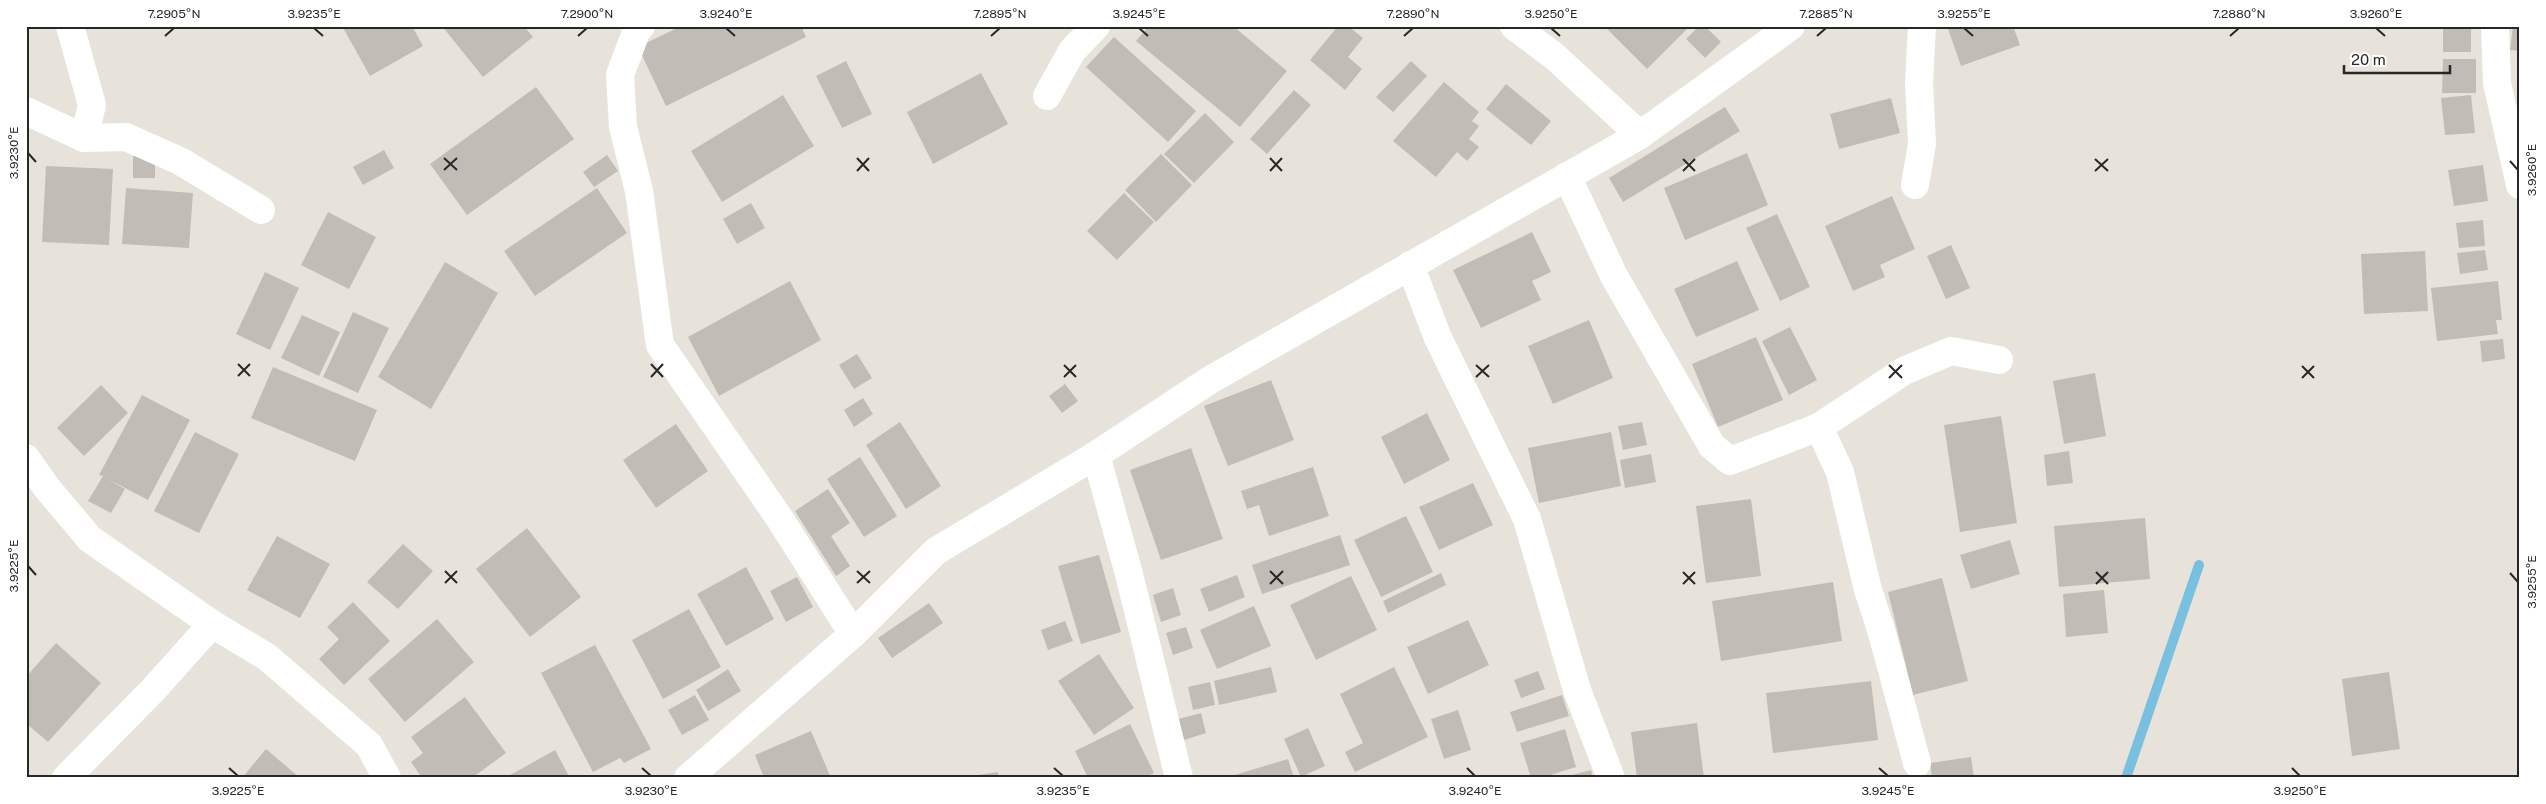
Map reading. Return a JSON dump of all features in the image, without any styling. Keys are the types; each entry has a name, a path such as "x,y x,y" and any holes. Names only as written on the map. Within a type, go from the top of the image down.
{"street":[{"path":"70,26 92,105 84,138"},
{"path":"641,26 636,32 620,75 624,127 639,191 660,344 778,516 853,634"},
{"path":"1047,96 1072,51 1096,26"},
{"path":"1514,26 1554,56 1640,135"},
{"path":"688,778 853,634 936,551 1096,455 1210,380 1640,135 1791,26"},
{"path":"1915,184 1922,144 1920,83 1922,26"},
{"path":"2495,26 2497,83 2520,186"},
{"path":"26,111 84,138 126,136 180,161 261,210"},
{"path":"1568,176 1614,276 1712,446 1730,461 1819,427 1904,371 1951,351 1999,360"},
{"path":"1410,265 1438,338 1527,519 1577,690 1611,778"},
{"path":"1819,427 1840,472 1868,590 1882,633 1917,763"},
{"path":"1096,455 1129,574 1179,778"},
{"path":"26,458 47,488 90,538 212,624 267,657 369,745 387,778"},
{"path":"66,778 153,690 212,624"}],"building":[{"path":"342,26 412,26 423,46 370,76"},
{"path":"442,26 524,26 533,37 483,77"},
{"path":"681,26 801,26 806,37 666,106 638,47"},
{"path":"1149,26 1233,26 1287,71 1240,127 1136,41"},
{"path":"1338,26 1348,26 1363,38 1348,57 1362,69 1345,90 1310,60"},
{"path":"1604,26 1690,26 1647,69"},
{"path":"1699,26 1705,26 1721,42 1705,58 1686,39"},
{"path":"1947,26 2013,26 2020,45 1961,66"},
{"path":"2443,26 2471,26 2471,52 2443,52"},
{"path":"2513,26 2520,26 2520,51 2510,50"},
{"path":"1114,37 1196,111 1168,142 1086,67"},
{"path":"2443,59 2476,59 2476,93 2442,93"},
{"path":"846,61 872,114 842,128 816,76"},
{"path":"1411,61 1427,76 1393,112 1376,97"},
{"path":"981,73 1008,124 933,164 907,112"},
{"path":"1444,82 1479,112 1472,121 1479,126 1469,139 1479,147 1467,161 1457,152 1436,177 1393,141"},
{"path":"1506,84 1551,121 1531,145 1486,109"},
{"path":"536,87 574,139 467,215 430,164"},
{"path":"1294,90 1311,105 1267,154 1250,139"},
{"path":"783,95 814,146 722,202 691,151"},
{"path":"2471,95 2475,133 2445,135 2441,98"},
{"path":"1891,98 1900,133 1839,149 1830,114"},
{"path":"1725,107 1740,131 1623,202 1609,178"},
{"path":"1205,113 1234,142 1194,183 1164,154"},
{"path":"384,150 394,168 363,185 353,167"},
{"path":"1747,153 1768,205 1685,240 1664,188"},
{"path":"1161,154 1192,185 1156,222 1125,190"},
{"path":"607,155 618,171 594,187 583,172"},
{"path":"133,156 155,156 155,178 133,178"},
{"path":"2483,165 2488,201 2454,206 2448,170"},
{"path":"46,166 113,169 109,245 42,242"},
{"path":"126,188 193,193 189,248 122,244"},
{"path":"597,188 627,233 535,296 504,251"},
{"path":"1124,193 1154,222 1117,260 1087,231"},
{"path":"1892,196 1915,249 1880,265 1885,277 1853,291 1825,226"},
{"path":"751,203 765,228 737,244 723,219"},
{"path":"328,212 376,237 349,289 301,265"},
{"path":"1777,214 1810,287 1780,301 1746,228"},
{"path":"2483,220 2485,246 2459,248 2456,223"},
{"path":"1532,232 1551,272 1532,281 1541,300 1481,328 1453,270"},
{"path":"1951,245 1970,288 1946,299 1927,256"},
{"path":"2485,250 2488,270 2460,274 2457,253"},
{"path":"2425,251 2428,311 2364,314 2361,254"},
{"path":"1737,261 1759,310 1696,337 1674,289"},
{"path":"445,262 498,293 431,409 378,377"},
{"path":"265,272 299,288 270,350 236,334"},
{"path":"790,281 821,340 719,396 688,337"},
{"path":"2498,281 2502,320 2496,320 2498,334 2437,341 2431,288"},
{"path":"353,312 389,328 358,393 323,377"},
{"path":"302,315 340,332 319,376 281,358"},
{"path":"1589,320 1613,378 1553,404 1528,346"},
{"path":"1790,327 1817,380 1789,395 1762,341"},
{"path":"1756,337 1783,400 1718,427 1692,364"},
{"path":"2503,339 2505,359 2482,362 2480,341"},
{"path":"857,354 872,378 854,389 839,365"},
{"path":"273,367 377,410 355,461 251,418"},
{"path":"2095,373 2106,436 2064,444 2053,381"},
{"path":"1271,380 1294,440 1228,466 1204,406"},
{"path":"1065,384 1078,401 1062,413 1049,396"},
{"path":"101,385 128,413 84,456 57,428"},
{"path":"142,395 190,420 148,500 106,478 125,489 111,513 88,501 103,476 99,475"},
{"path":"863,398 873,414 854,427 844,410"},
{"path":"1427,413 1450,460 1404,484 1381,437"},
{"path":"2001,416 2017,523 1960,532 1944,425"},
{"path":"900,422 941,486 906,509 866,445"},
{"path":"1642,422 1647,445 1623,450 1618,426"},
{"path":"676,424 708,471 656,508 623,460"},
{"path":"195,432 239,454 199,533 154,511"},
{"path":"1611,432 1621,486 1539,503 1528,448"},
{"path":"1191,448 1223,539 1161,560 1130,470"},
{"path":"2069,451 2073,483 2047,486 2044,455"},
{"path":"1651,454 1656,482 1625,488 1620,460"},
{"path":"860,457 897,516 864,537 827,479"},
{"path":"1313,467 1329,516 1269,536 1259,505 1247,509 1241,491"},
{"path":"1473,483 1493,525 1439,550 1419,507"},
{"path":"828,489 850,523 831,536 850,566 836,576 795,511"},
{"path":"1751,499 1761,576 1706,583 1696,506"},
{"path":"1406,516 1433,572 1381,597 1354,540"},
{"path":"2145,518 2150,579 2059,587 2054,526"},
{"path":"527,528 581,597 530,637 476,569"},
{"path":"1340,535 1350,565 1262,594 1252,565"},
{"path":"277,536 330,564 300,618 247,590"},
{"path":"2010,540 2020,574 1971,589 1960,555"},
{"path":"403,544 433,571 398,609 367,582"},
{"path":"1099,555 1121,632 1081,644 1058,566"},
{"path":"746,567 774,619 726,646 697,594"},
{"path":"1441,573 1446,585 1388,613 1383,601"},
{"path":"1237,575 1245,597 1209,612 1200,589"},
{"path":"1351,576 1377,630 1316,660 1290,605"},
{"path":"797,577 813,607 786,622 770,591"},
{"path":"1942,578 1968,681 1913,695 1888,592"},
{"path":"1833,582 1842,641 1721,661 1712,601"},
{"path":"1173,588 1181,615 1161,622 1153,595"},
{"path":"2104,590 2108,633 2066,637 2063,594"},
{"path":"353,602 390,641 344,685 319,659 339,639 327,627"},
{"path":"929,603 943,623 892,658 878,638"},
{"path":"1254,606 1271,646 1217,669 1200,630"},
{"path":"689,609 721,667 663,699 632,640"},
{"path":"437,619 474,662 405,722 368,679"},
{"path":"1468,620 1489,665 1428,694 1407,647"},
{"path":"1065,621 1073,641 1048,650 1041,630"},
{"path":"1186,627 1193,648 1173,655 1166,633"},
{"path":"56,643 101,683 48,742 26,723 26,677"},
{"path":"595,645 651,749 624,763 620,758 593,772 541,673"},
{"path":"1099,654 1134,708 1094,735 1058,681"},
{"path":"1271,667 1277,692 1219,705 1214,681"},
{"path":"1394,667 1428,737 1355,772 1345,752 1363,743 1340,694"},
{"path":"728,669 741,691 708,711 696,690"},
{"path":"1538,671 1545,689 1521,698 1514,680"},
{"path":"2389,672 2400,749 2352,756 2342,679"},
{"path":"1871,681 1878,740 1773,753 1766,693"},
{"path":"1210,682 1215,705 1193,710 1188,687"},
{"path":"695,695 709,720 682,735 668,710"},
{"path":"1562,695 1569,716 1517,732 1510,712"},
{"path":"465,697 506,753 472,778 441,778 439,775 436,778 422,778 411,762 423,753 411,737"},
{"path":"1458,710 1471,750 1444,759 1431,719"},
{"path":"1201,713 1206,733 1184,740 1178,719"},
{"path":"1697,723 1704,778 1637,778 1631,732"},
{"path":"1130,724 1154,773 1143,778 1088,778 1075,751"},
{"path":"1308,728 1325,766 1301,777 1284,739"},
{"path":"1565,729 1576,767 1541,778 1531,778 1520,743"},
{"path":"811,731 831,778 764,778 755,755"},
{"path":"266,749 300,778 242,778"},
{"path":"555,750 570,778 505,778"},
{"path":"1971,757 1974,778 1932,778 1930,763"},
{"path":"1288,759 1294,778 1228,778 1228,777"},
{"path":"1591,770 1593,778 1564,778 1564,777"},
{"path":"998,772 999,778 965,777"}],"waterway":[{"path":"2126,778 2199,565"}]}
